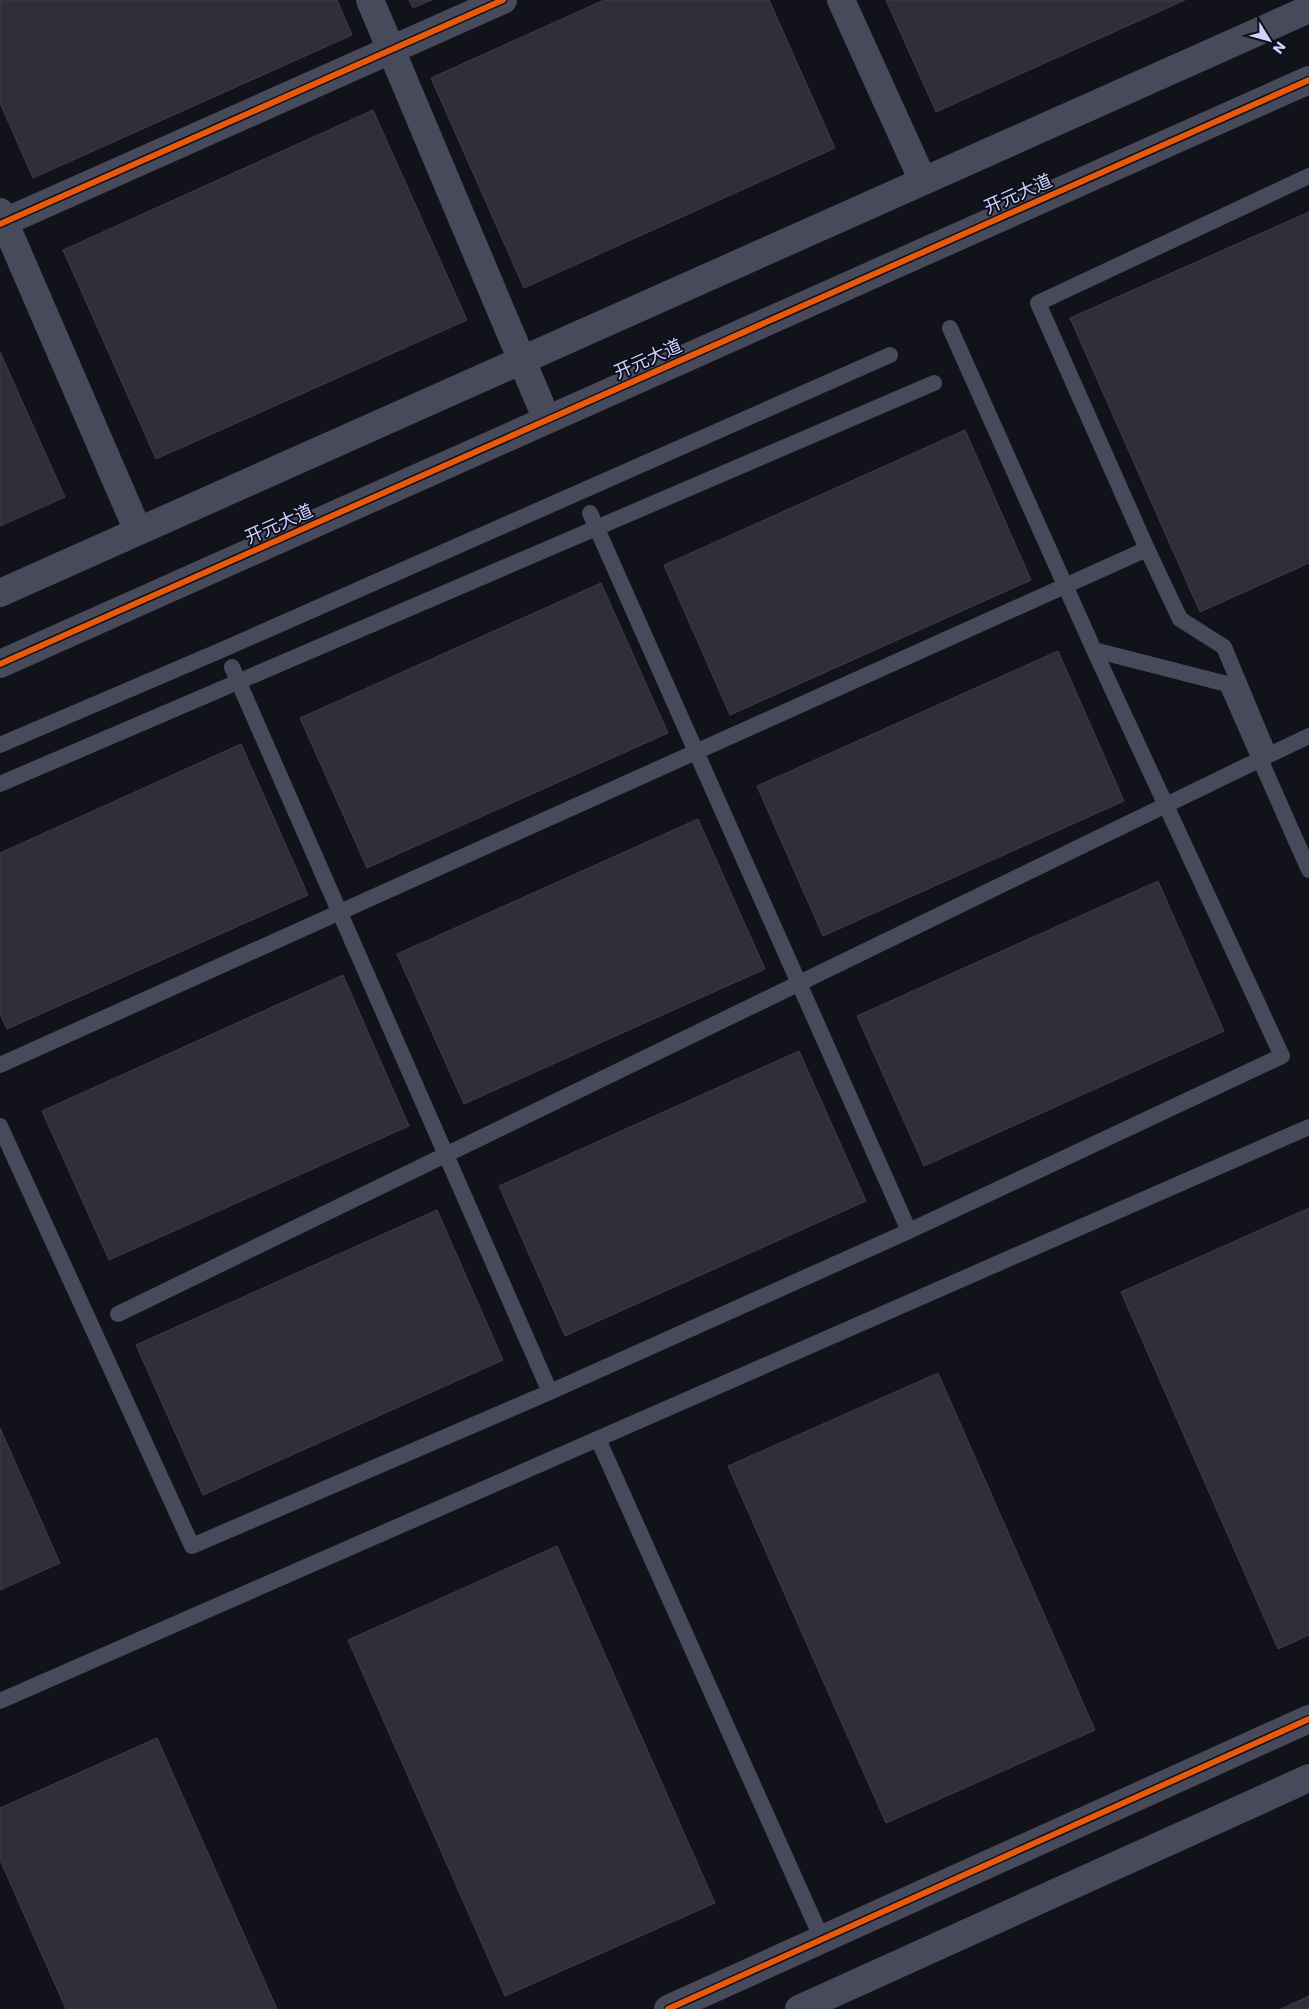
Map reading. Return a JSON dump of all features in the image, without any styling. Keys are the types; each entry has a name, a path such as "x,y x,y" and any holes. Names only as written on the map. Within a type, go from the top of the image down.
{"street":[{"path":"370,0 547,420"},
{"path":"138,531 2,219 503,0"},
{"path":"841,0 923,181"},
{"path":"0,593 1309,8"},
{"name":"开元大道","path":"0,664 1309,80"},
{"path":"668,2009 1309,1719"},
{"path":"799,2009 1309,1778"}],"lane":[{"path":"1269,755 1224,647 1180,619 1038,302 1309,176"},
{"path":"0,1126 192,1546 550,1392 909,1231 1282,1056 1094,650 950,328"},
{"path":"0,745 224,649 890,355"},
{"path":"0,784 934,383"},
{"path":"581,491 909,1231"},
{"path":"0,1065 1147,549"},
{"path":"224,649 550,1392"},
{"path":"1094,650 1227,684 1309,870"},
{"path":"118,1314 1309,736"},
{"path":"0,1701 1309,1127"},
{"path":"598,1439 822,1939"}],"building":[{"path":"0,0 337,0 352,35 33,178 0,103"},
{"path":"409,0 432,0 413,8"},
{"path":"604,0 769,0 835,148 524,288 431,78"},
{"path":"886,0 1185,0 936,112"},
{"path":"373,110 467,320 156,459 63,250"},
{"path":"1309,212 1309,563 1200,612 1070,318"},
{"path":"0,352 65,497 0,526"},
{"path":"965,430 1031,580 730,715 664,565"},
{"path":"601,583 668,733 367,868 300,718"},
{"path":"1058,651 1124,801 823,936 757,786"},
{"path":"241,744 308,895 7,1029 0,1014 0,853"},
{"path":"698,819 765,969 464,1104 397,954"},
{"path":"1158,881 1224,1031 924,1166 857,1016"},
{"path":"343,975 409,1126 109,1260 42,1111"},
{"path":"799,1051 866,1201 565,1336 499,1186"},
{"path":"1309,1208 1309,1635 1278,1649 1121,1292"},
{"path":"437,1210 503,1360 203,1495 136,1345"},
{"path":"938,1373 1095,1730 886,1823 728,1466"},
{"path":"0,1428 60,1563 0,1590"},
{"path":"557,1546 715,1903 505,1996 348,1640"},
{"path":"157,1738 277,2009 66,2009 0,1860 0,1808"},
{"path":"1309,1996 1309,2009 1281,2009"}],"cycle path":[{"path":"0,224 503,0"},
{"path":"0,664 1309,80"},
{"path":"668,2009 1309,1719"}]}
